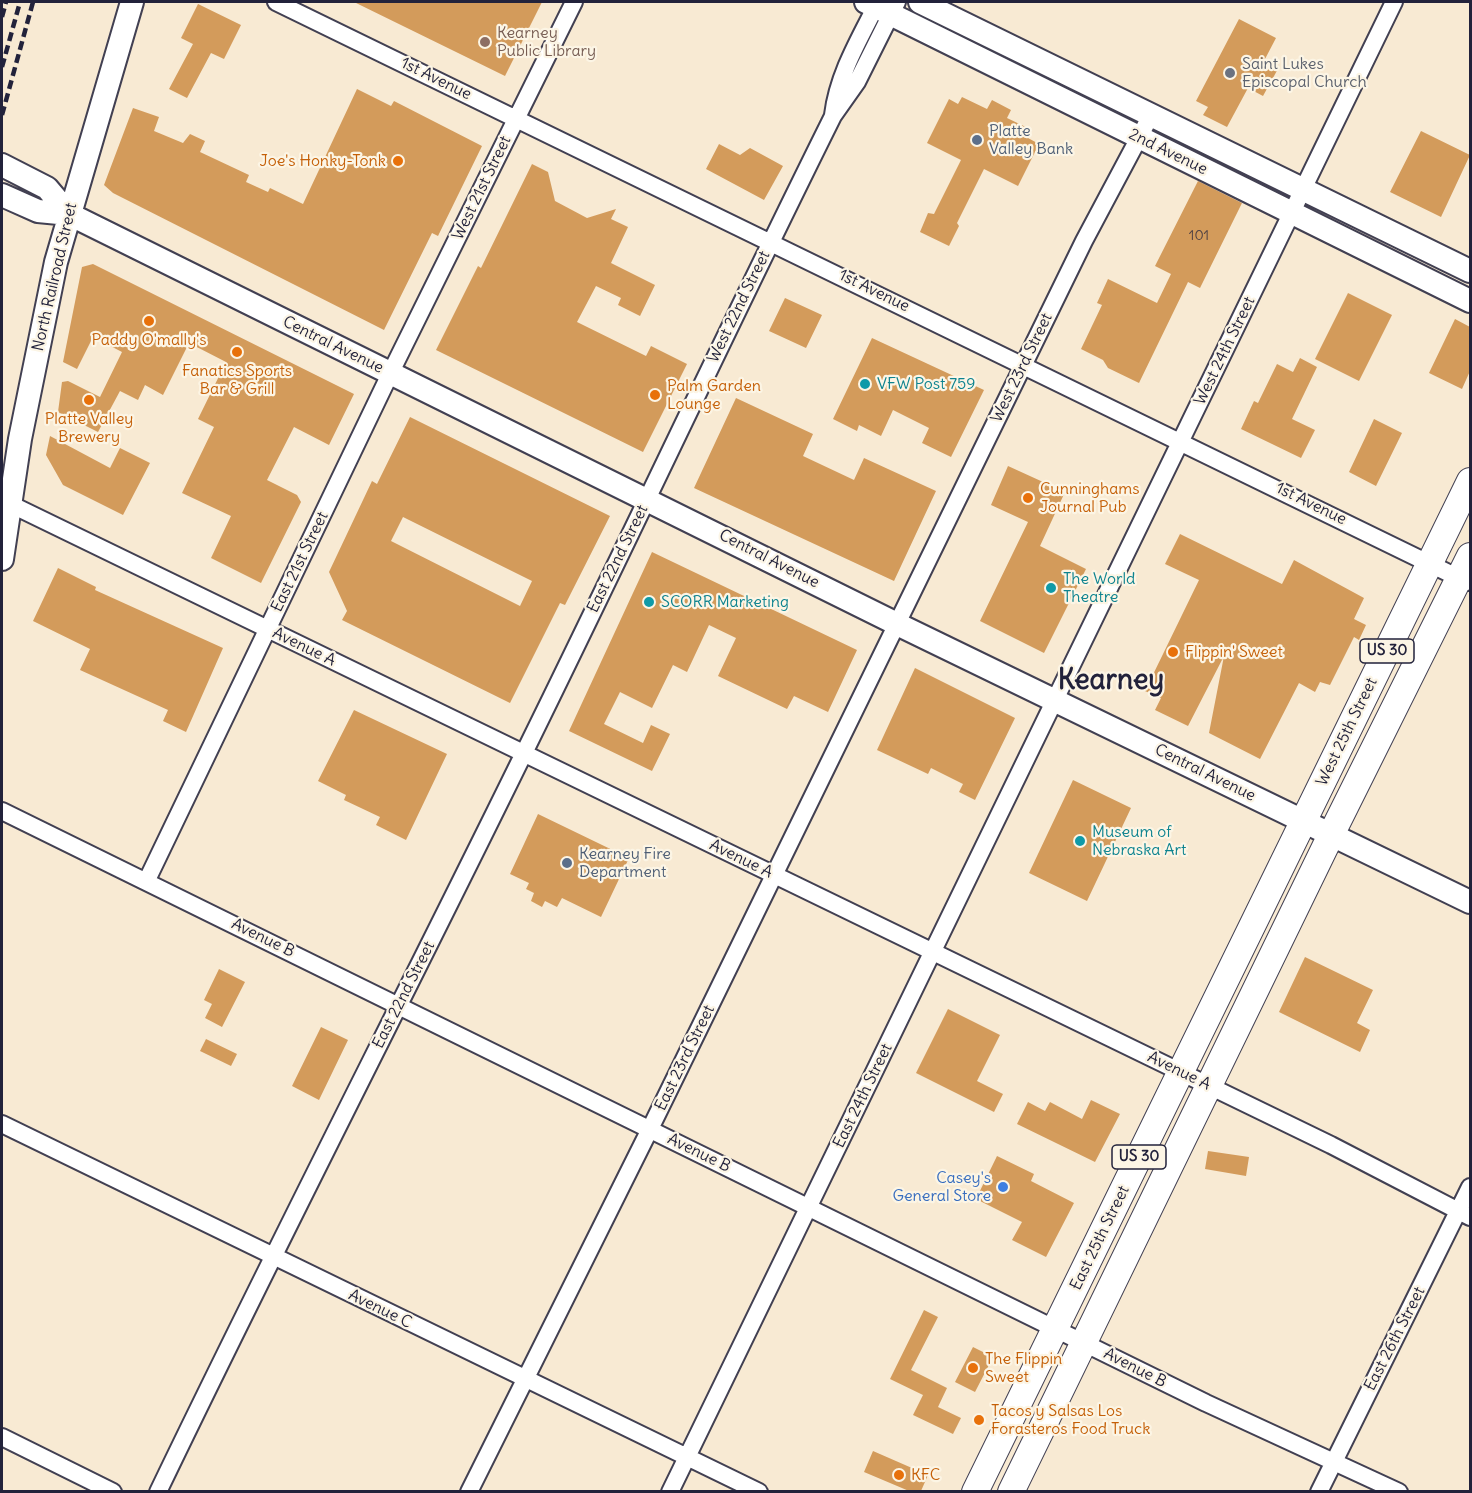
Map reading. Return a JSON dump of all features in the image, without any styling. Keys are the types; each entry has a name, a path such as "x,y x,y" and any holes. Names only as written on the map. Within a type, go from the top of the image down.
{"main road":[{"name":"North Railroad Street","path":"2,559 20,439 56,262 132,2"},
{"name":"2nd Avenue","path":"920,2 1470,271"},
{"name":"2nd Avenue","path":"882,5 1139,138 1470,301"},
{"name":"Central Avenue","path":"2,165 46,188 69,214"},
{"name":"Central Avenue","path":"2,195 38,211 69,214 897,624 1470,902"},
{"name":"West 25th Street","path":"1303,822 1470,481"},
{"name":"West 25th Street","path":"1331,835 1467,572"},
{"name":"East 25th Street","path":"975,1491 1303,822"},
{"name":"East 25th Street","path":"1011,1491 1331,835"}],"street":[{"name":"1st Avenue","path":"276,2 1024,363 1430,563 1467,572"},
{"name":"West 21st Street","path":"390,374 574,2"},
{"name":"West 24th Street","path":"1056,700 1394,2"},
{"name":"West 22nd Street","path":"648,499 832,116 836,90 842,75 882,5"},
{"name":"West 23rd Street","path":"897,624 1084,241 1151,115"},
{"name":"East 21st Street","path":"147,880 390,374"},
{"name":"East 22nd Street","path":"158,1491 271,1256 400,1005 648,499"},
{"name":"Avenue A","path":"10,504 1331,1145 1464,1215"},
{"name":"East 23rd Street","path":"469,1491 650,1129 897,624"},
{"name":"East 24th Street","path":"670,1491 1056,700"},
{"name":"Avenue B","path":"2,811 147,880 1055,1328 1333,1463 1399,1491"},
{"name":"Avenue C","path":"2,1125 759,1491"},
{"name":"East 26th Street","path":"1319,1491 1464,1215 1470,1187"},
{"path":"2,1437 113,1491"}],"building":[{"path":"354,2 542,2 505,76"},
{"path":"198,4 241,25 224,59 211,53 187,98 169,89 193,44 181,38"},
{"path":"1239,19 1276,38 1265,59 1279,67 1263,96 1248,88 1227,127 1203,115 1208,107 1196,101"},
{"path":"357,89 391,106 394,101 482,146 438,236 432,233 384,330 113,193 104,185 133,108 159,117 154,131 183,143 190,134 205,141 200,152 249,175 246,182 268,192 270,188 303,204"},
{"path":"962,97 987,109 992,100 1011,110 1007,118 1032,130 1028,138 1039,144 1018,186 984,169 957,223 959,226 949,246 920,232 928,213 934,214 961,160 927,143 949,99 958,104"},
{"path":"1421,131 1470,155 1441,217 1390,192"},
{"path":"719,144 740,155 750,148 783,166 764,200 706,169"},
{"path":"532,164 548,172 555,201 587,218 616,209 611,219 628,227 611,263 655,285 640,316 618,305 621,298 596,286 577,322 646,356 651,346 687,364 643,452 436,350 478,266 481,268"},
{"path":"1198,181 1242,203 1200,288 1188,282 1139,383 1108,368 1103,360 1081,349 1102,305 1097,303 1108,279 1157,303 1171,274 1155,266"},
{"path":"93,264 354,394 329,445 294,427 267,480 297,495 301,502 261,583 211,558 231,516 182,493 214,427 198,419 226,362 189,343 163,395 145,385 138,400 120,391 98,432 58,412 62,382 68,381 100,397 122,352 93,337 77,369 63,362 82,267"},
{"path":"1348,293 1392,315 1359,381 1315,359"},
{"path":"785,298 822,315 806,348 769,331"},
{"path":"1455,319 1470,327 1470,371 1462,389 1429,373"},
{"path":"872,338 984,390 951,457 922,443 929,428 893,410 881,436 859,425 857,431 833,419"},
{"path":"1300,358 1317,367 1292,419 1315,430 1301,458 1241,429 1254,401 1258,403 1277,364 1293,372"},
{"path":"736,398 813,434 803,456 854,480 864,458 936,491 894,581 694,488"},
{"path":"410,417 610,516 565,605 560,603 510,703 342,620 347,611 329,572 372,481 377,484","holes":["403,517 532,581 520,606 391,541"]},
{"path":"1374,419 1402,433 1376,486 1349,472"},
{"path":"50,436 110,468 120,448 150,463 123,515 63,485 46,455"},
{"path":"1008,466 1065,492 1040,546 1086,569 1044,653 980,621 1028,522 991,505"},
{"path":"1180,534 1282,584 1294,560 1364,598 1354,619 1366,625 1359,640 1354,637 1330,685 1320,682 1315,692 1299,683 1260,759 1209,733 1224,656 1188,726 1155,710 1161,698 1145,691 1199,580 1165,564"},
{"path":"652,552 857,650 828,712 794,696 787,709 718,676 736,638 709,625 687,672 673,665 652,708 620,692 604,724 643,743 651,725 670,734 652,771 569,731"},
{"path":"58,568 96,587 95,590 223,648 186,732 163,721 168,710 80,670 90,649 33,621"},
{"path":"915,668 1015,718 975,800 959,792 963,784 931,768 928,774 877,750"},
{"path":"354,710 447,754 406,840 376,825 380,817 344,800 346,795 318,781"},
{"name":"Museum of Nebraska Art","path":"1073,780 1131,808 1087,901 1029,873"},
{"path":"538,814 629,858 601,917 562,898 557,907 545,901 542,907 531,901 534,893 526,889 529,883 510,874"},
{"path":"1305,957 1373,990 1357,1023 1370,1030 1360,1052 1279,1012"},
{"path":"219,969 245,982 222,1027 205,1018 212,1004 204,1000"},
{"path":"948,1009 1000,1035 977,1081 1003,1094 994,1112 916,1073"},
{"path":"321,1027 348,1040 319,1100 292,1086"},
{"path":"206,1039 237,1054 231,1066 200,1051"},
{"path":"1091,1100 1120,1114 1095,1162 1017,1124 1028,1102 1045,1111 1050,1102 1082,1119"},
{"path":"1208,1151 1249,1157 1246,1176 1205,1169"},
{"path":"997,1156 1034,1174 1031,1181 1074,1203 1046,1257 1012,1240 1022,1222 976,1199"},
{"path":"924,1310 938,1317 911,1370 947,1388 938,1407 961,1418 953,1434 913,1415 923,1395 890,1379"},
{"path":"973,1347 993,1357 975,1392 955,1382"},
{"path":"873,1451 928,1475 921,1491 909,1491 864,1472"}],"railway":[{"path":"2,17 6,2"},
{"path":"2,67 20,2"},
{"path":"2,115 33,2"}],"place":[{"name":"Kearney Public Library","path":"485,42"},
{"name":"Saint Lukes Episcopal Church","path":"1230,73"},
{"name":"Platte Valley Bank","path":"977,140"},
{"name":"Joe's Honky-Tonk","path":"398,161"},
{"name":"Paddy O'mally's","path":"149,321"},
{"name":"Fanatics Sports Bar & Grill","path":"237,352"},
{"name":"VFW Post 759","path":"865,384"},
{"name":"Palm Garden Lounge","path":"655,395"},
{"name":"Platte Valley Brewery","path":"89,400"},
{"name":"Cunninghams Journal Pub","path":"1028,498"},
{"name":"The World Theatre","path":"1051,588"},
{"name":"SCORR Marketing","path":"649,602"},
{"name":"Flippin' Sweet","path":"1173,652"},
{"name":"Museum of Nebraska Art","path":"1080,841"},
{"name":"Kearney Fire Department","path":"567,863"},
{"name":"Casey's General Store","path":"1003,1187"},
{"name":"The Flippin Sweet","path":"973,1368"},
{"name":"Tacos y Salsas Los Forasteros Food Truck","path":"979,1420"},
{"name":"KFC","path":"899,1475"}],"district":[{"name":"Kearney","path":"1111,681"}]}
